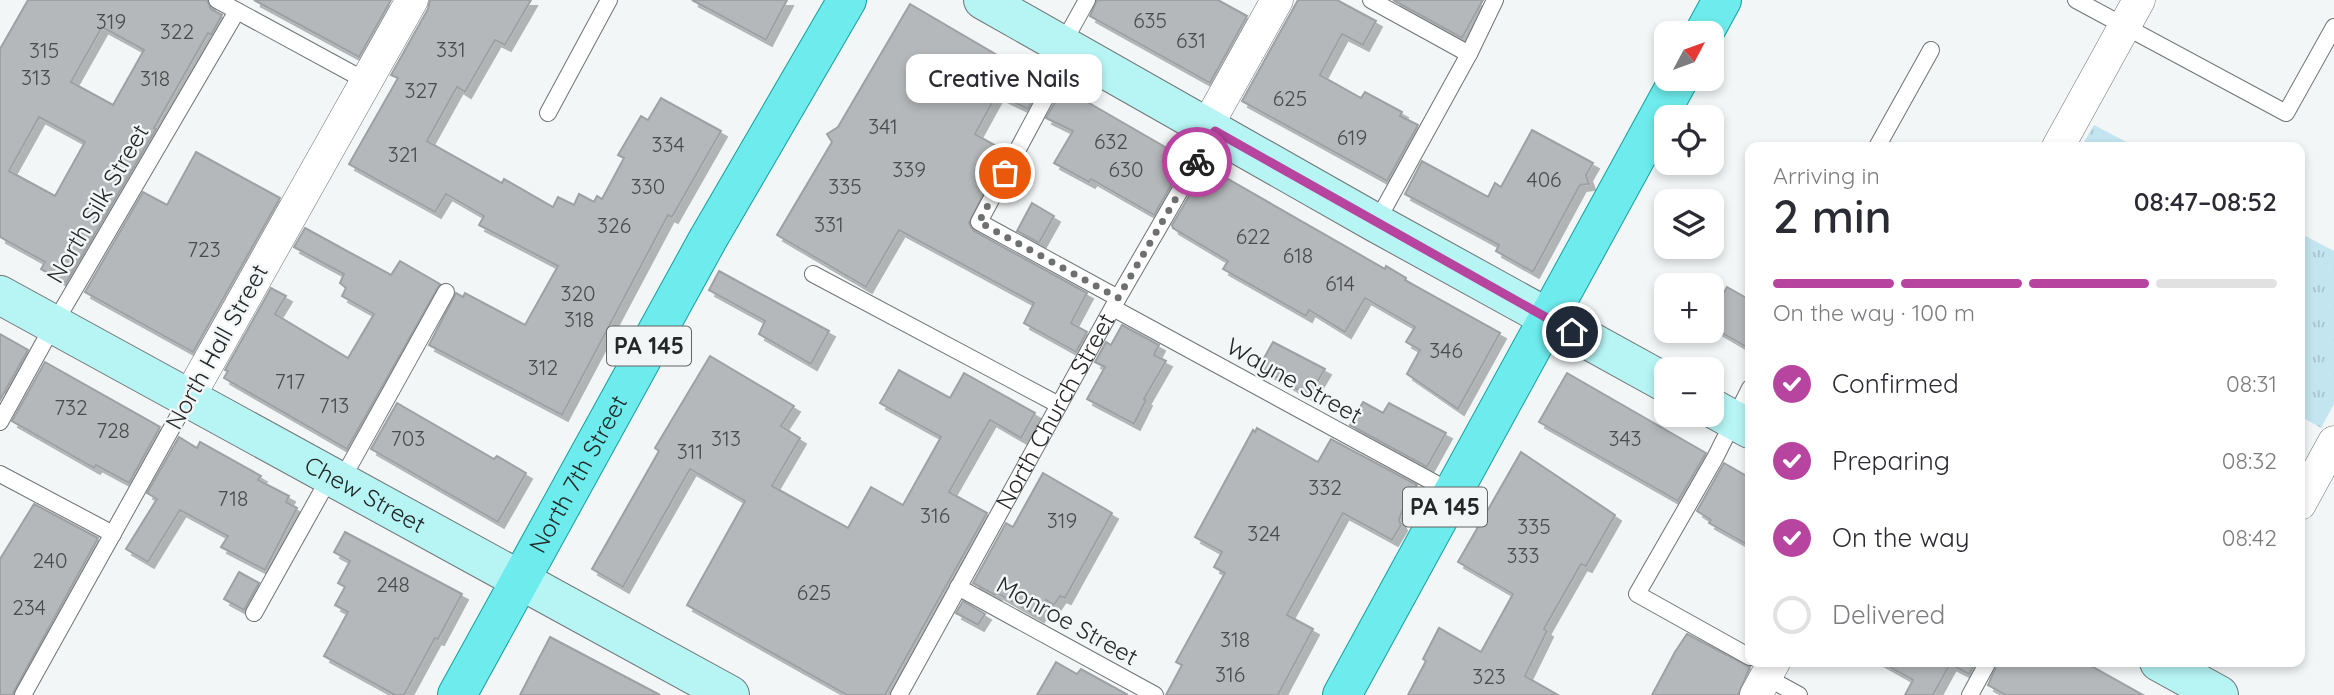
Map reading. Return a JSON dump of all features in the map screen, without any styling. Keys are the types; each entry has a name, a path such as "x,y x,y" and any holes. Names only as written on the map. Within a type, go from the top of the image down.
{"main road":[{"name":"North 7th Street","path":"457,695 708,239 846,0"},
{"path":"1711,21 1722,0"},
{"name":"PA 145","path":"1342,695 1672,91"}],"street":[{"name":"North Hall Street","path":"189,397 412,0"},
{"path":"982,0 1654,376"},
{"name":"North Church Street","path":"1211,128 1277,0"},
{"path":"2062,142 2132,13"},
{"name":"Chew Street","path":"0,295 521,579 692,680 730,695"},
{"path":"2305,495 2334,442"},
{"path":"2170,667 2206,684"}],"lane":[{"path":"217,0 366,82"},
{"path":"548,113 609,0"},
{"path":"1067,47 1087,0"},
{"path":"1371,0 1469,54"},
{"path":"1376,223 1469,54 1495,0"},
{"path":"2076,0 2132,13 2286,113 2334,27"},
{"name":"North Silk Street","path":"0,422 54,324 237,11"},
{"name":"Wayne Street","path":"1067,47 979,222 1116,303 1453,493"},
{"path":"1881,142 1931,50"},
{"name":"North Church Street","path":"898,695 1211,128"},
{"path":"813,274 1059,405"},
{"path":"254,613 446,292"},
{"name":"North Hall Street","path":"23,695 189,397"},
{"path":"1736,411 1715,458 1637,594 1745,660"},
{"path":"0,474 113,534"},
{"name":"Monroe Street","path":"958,587 1155,695"},
{"path":"1970,695 1985,667"},
{"path":"1762,670 1799,695"}],"green space":[{"path":"2094,125 2126,142 2084,142"},
{"path":"2305,236 2334,251 2334,404 2321,428 2305,419"}],"building":[{"path":"28,0 207,0 211,9 222,15 211,35 208,33 154,128 156,129 66,283 41,269 45,262 0,237 0,49","holes":["102,27 144,50 113,105 71,82","39,117 85,142 55,196 9,171"]},
{"path":"254,0 391,0 359,57"},
{"path":"430,0 531,0 505,45 495,40 465,92 457,87 427,141 502,183 504,179 553,207 558,197 574,205 579,194 594,202 597,196 602,199 624,158 618,155 641,116 648,120 661,98 721,131 672,217 668,215 562,415 429,345 456,293 463,297 465,293 525,325 558,266 479,225 484,216 446,194 435,212 349,164 398,78 391,75 428,9"},
{"path":"692,0 787,0 766,40"},
{"path":"1097,0 1218,0 1247,16 1210,83 1090,16"},
{"path":"1298,0 1337,0 1376,21 1363,45 1342,34 1320,75 1361,98 1365,92 1402,112 1400,116 1418,125 1387,181 1242,101"},
{"path":"1393,0 1483,0 1462,38"},
{"path":"910,4 1016,66 1018,63 1045,77 1028,109 997,94 975,134 1005,151 969,223 974,231 1087,293 1071,323 1087,332 1076,352 1024,323 1034,303 899,230 866,287 777,235 832,142 827,134 838,127"},
{"path":"1063,88 1186,159 1154,215 1091,179 1089,182 1054,163 1073,131 1046,118"},
{"path":"1532,130 1593,163 1586,175 1589,184 1580,185 1533,272 1496,251 1499,245 1405,194 1422,161 1488,197 1495,183 1501,187"},
{"path":"196,152 280,198 193,352 85,292 143,192 167,205"},
{"path":"1205,169 1212,173 1214,171 1385,269 1386,266 1406,278 1405,280 1500,333 1458,409 1407,374 1420,350 1406,342 1415,327 1365,298 1345,332 1309,310 1306,316 1223,269 1228,261 1173,228 1172,225"},
{"path":"1032,203 1054,216 1039,243 1017,231"},
{"path":"305,228 391,275 400,261 440,284 347,449 224,378 228,371 225,370 271,288 286,296 275,314 348,358 374,314 342,296 346,288 340,283 344,274 294,247"},
{"path":"719,271 829,331 811,364 759,334 765,321 709,290"},
{"path":"1727,287 1745,297 1745,346 1724,334 1724,292"},
{"path":"1122,325 1159,345 1154,355 1166,361 1144,399 1146,400 1134,424 1087,399 1105,367 1095,362 1106,342 1111,345"},
{"path":"0,334 28,350 0,400"},
{"path":"1273,342 1325,369 1309,396 1259,367"},
{"path":"710,356 794,406 781,426 800,438 772,486 848,528 871,487 903,505 941,437 880,403 899,370 950,398 964,373 1035,413 1021,438 990,420 949,492 987,513 885,695 847,695 687,605 745,501 690,469 623,587 592,569 659,451 655,448"},
{"path":"45,362 160,427 129,483 96,465 94,468 12,421"},
{"path":"1567,373 1654,423 1654,427 1661,427 1706,453 1678,501 1539,422"},
{"path":"1363,402 1383,413 1389,403 1446,433 1427,467 1350,425"},
{"path":"397,403 494,459 497,456 526,473 498,522 371,449"},
{"path":"1257,428 1318,462 1331,439 1417,485 1402,511 1399,520 1401,525 1392,540 1343,513 1287,615 1313,629 1278,695 1166,695 1182,665 1176,662 1225,573 1214,567 1222,552 1195,537 1253,430 1255,432"},
{"path":"179,437 197,448 200,442 261,476 258,480 289,496 286,502 297,508 265,570 221,547 228,536 180,510 148,562 126,549 157,499 147,493"},
{"path":"1521,452 1615,515 1586,566 1581,564 1544,629 1547,631 1525,676 1558,695 1408,695 1439,628 1481,652 1513,594 1458,562"},
{"path":"1724,463 1745,475 1745,543 1709,523 1711,520 1697,511"},
{"path":"1043,473 1112,513 1065,598 1060,596 1054,605 1046,600 1038,616 973,583 1006,523 1013,527"},
{"path":"34,504 98,538 12,695 0,695 0,559"},
{"path":"345,532 462,594 404,695 395,695 324,656 348,612 335,605 345,587 338,583 350,561 334,552"},
{"path":"239,572 259,583 244,610 224,599"},
{"path":"963,601 985,614 978,625 956,613"},
{"path":"1687,634 1745,664 1745,667 1750,667 1738,695 1652,695"},
{"path":"550,637 660,695 520,695"},
{"path":"1056,662 1077,674 1081,669 1128,695 1037,695"},
{"path":"1890,667 1948,667 1933,695 1905,695 1913,680"},
{"path":"1956,667 1973,667 1969,674"},
{"path":"1996,667 2093,667 2143,695 2006,695 1988,685"}],"way so far":[{"path":"1005,173 979,222 1118,298 1197,162"}],"place":[{"name":"Creative Nails","path":"1005,173"}],"route":[{"path":"1197,162 1215,131 1572,332"}]}
